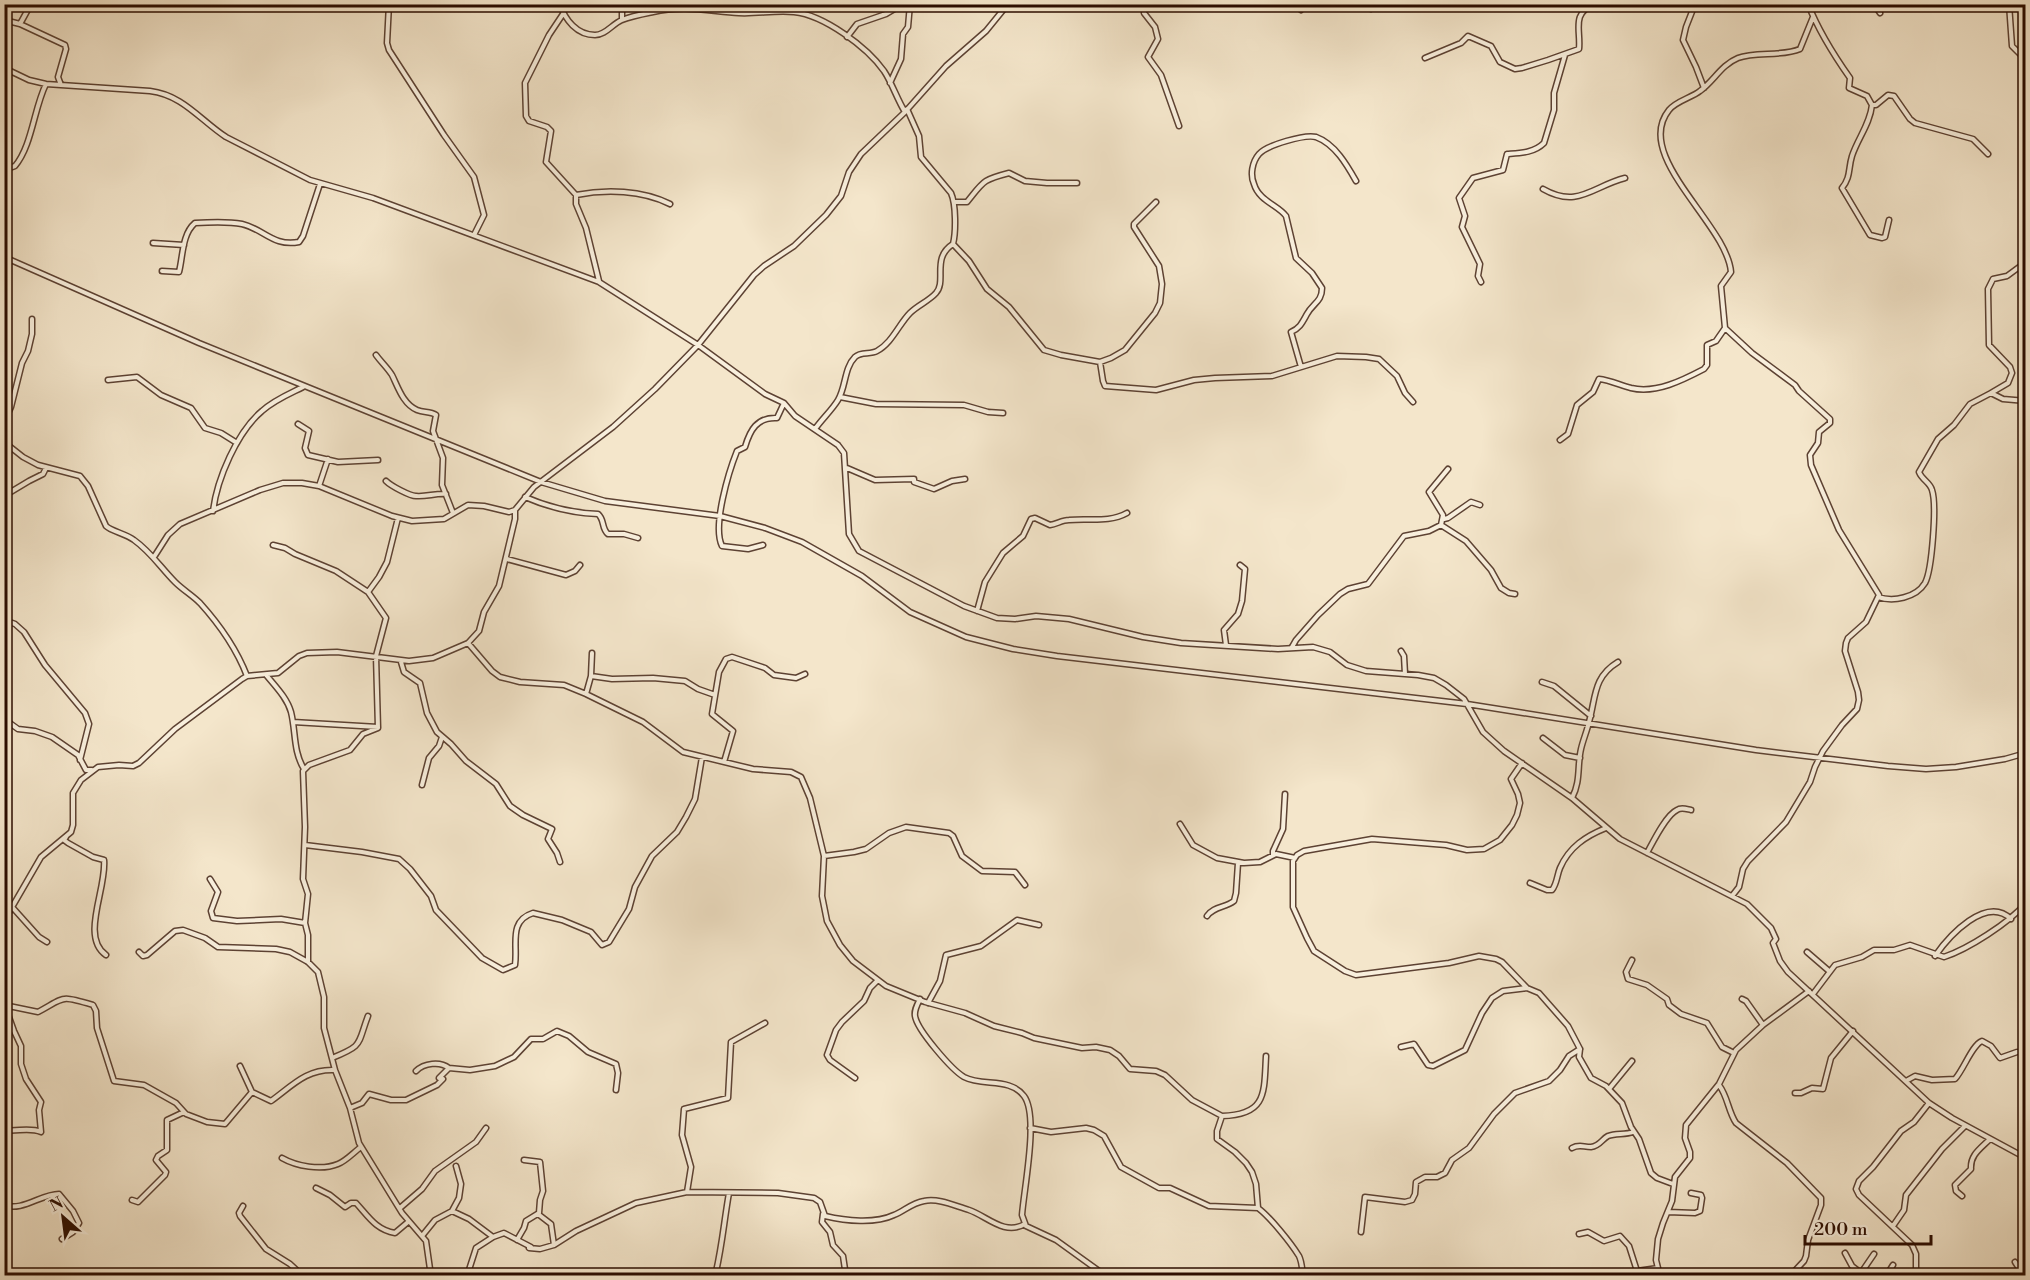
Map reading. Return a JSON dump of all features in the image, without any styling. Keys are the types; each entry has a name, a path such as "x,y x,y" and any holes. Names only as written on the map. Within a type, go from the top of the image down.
{"street":[{"path":"20,24 31,4"},
{"path":"389,4 387,43 389,50 477,184 484,214 474,235"},
{"path":"560,4 562,14 574,27 592,35 604,33 622,20 678,8 743,13 795,12 819,20 847,37 859,45 881,68 919,136 921,157 951,193 954,202 953,244 945,250 937,292 909,314 877,351 856,356 848,368 840,397 815,429"},
{"path":"622,4 622,20"},
{"path":"847,37 857,24 877,18 903,4"},
{"path":"890,84 901,59 903,34 908,27 910,4"},
{"path":"154,557 172,530 260,490 283,483 319,486 398,518 412,521 438,520 463,507 474,505 509,512 515,510 541,482 627,415 698,345 754,275 794,246 832,208 841,196 849,172 861,154 906,111 946,66 986,31 1008,4"},
{"path":"1145,4 1144,13 1155,27 1158,39 1148,57 1161,75 1179,126"},
{"path":"1293,4 1301,10"},
{"path":"1340,4 1349,4"},
{"path":"1356,4 1371,9"},
{"path":"1425,58 1461,43 1468,36 1491,46 1500,62 1515,69 1524,68 1579,49 1579,19 1585,9 1594,4"},
{"path":"1695,4 1683,40 1704,88"},
{"path":"1808,4 1832,54 1849,75 1849,87 1867,96 1872,105 1870,117 1852,156 1848,181 1842,188 1870,235 1885,237 1889,220"},
{"path":"1874,4 1880,13"},
{"path":"2009,4 2012,46 2025,60"},
{"path":"562,14 525,83 526,116 529,121 549,129 551,133 546,162 576,195 576,204 586,228 599,282"},
{"path":"1560,440 1568,434 1577,405 1593,392 1599,379 1637,389 1670,385 1704,369 1707,365 1707,345 1716,340 1725,328 1722,286 1731,272 1730,263 1721,241 1669,164 1660,136 1666,114 1671,108 1704,88 1724,67 1738,58 1798,51 1802,47 1813,17"},
{"path":"4,21 20,24 66,46 58,77 61,85"},
{"path":"1481,282 1478,276 1480,264 1462,227 1466,216 1459,198 1473,178 1503,170 1507,154 1526,153 1544,143 1554,110 1554,93 1564,55"},
{"path":"4,68 29,80 46,84 166,94 206,119 226,137 294,173 320,184 373,198 599,282 698,345 765,394 784,403 795,416 842,448 846,468 849,534 856,548 977,611 1006,619 1036,616 1069,619 1143,637 1181,643 1319,648 1353,667 1381,673 1434,678 1446,685 1467,704 1488,738 1572,798 1606,828 1647,853 1753,909 1771,927 1776,939 1773,943 1780,961 1788,972 1906,1082 1929,1103 1965,1126 2025,1158"},
{"path":"4,170 15,166 24,151 38,100 46,84"},
{"path":"1872,105 1876,105 1888,95 1894,96 1910,119 1916,123 1973,139 1988,154"},
{"path":"1301,368 1291,332 1298,329 1310,310 1319,301 1322,288 1312,273 1296,258 1286,216 1267,202 1255,187 1252,171 1258,155 1264,150 1288,141 1316,137 1339,154 1356,181"},
{"path":"954,202 967,202 982,183 1009,173 1025,181 1077,183"},
{"path":"1543,189 1555,195 1577,197 1625,178"},
{"path":"162,271 179,272 184,245 191,225 195,223 240,224 273,240 299,242 320,184"},
{"path":"576,195 627,192 660,199 670,204"},
{"path":"953,244 969,261 987,289 1009,307 1044,350 1101,362 1125,350 1159,308 1162,294 1161,271 1157,260 1134,227 1134,224 1156,202"},
{"path":"153,243 184,245"},
{"path":"4,257 304,387 541,482 605,501 720,516 765,528 802,542 862,576 910,612 966,637 1013,649 1467,704 1818,759 1926,769 2005,759 2025,753"},
{"path":"1878,597 1892,599 1909,596 1925,583 1931,557 1934,500 1932,488 1919,472 1938,439 1954,425 1970,404 2008,383 2012,373 2010,367 1989,345 1988,289 1993,279 2007,276 2025,262"},
{"path":"4,422 11,407 21,364 28,351 32,334 32,319"},
{"path":"1725,328 1752,353 1795,385 1830,419 1830,423 1819,432 1818,443 1810,455 1811,465 1839,530 1875,587 1878,597 1866,622 1848,638 1846,643 1845,651 1858,692 1857,709 1831,739 1818,759 1810,782 1786,822 1748,861 1743,869 1739,887 1732,896"},
{"path":"376,355 392,375 401,394 412,406 417,410 432,412 436,416 433,431 443,458 441,478 453,513"},
{"path":"1101,362 1102,381 1105,386 1156,390 1194,380 1262,377 1301,368 1337,356 1377,358 1397,376 1405,393 1413,402"},
{"path":"108,381 137,377 161,395 191,408 205,428 221,433 237,443"},
{"path":"213,511 219,484 237,443 261,411 283,396 304,387"},
{"path":"1990,393 2003,399 2025,401"},
{"path":"840,397 876,404 961,405 988,412 1003,413"},
{"path":"763,545 748,549 722,546 720,516 723,494 737,451 745,447 752,428 767,418 777,418 784,403"},
{"path":"298,424 309,431 306,453 338,462 378,460"},
{"path":"4,442 23,457 46,468 80,476 88,486 105,526 132,538 205,609 228,640 247,676"},
{"path":"319,486 328,459"},
{"path":"4,496 44,474 46,468"},
{"path":"846,468 875,480 914,479 914,482 934,489 952,481 965,479"},
{"path":"1444,519 1429,492 1448,469"},
{"path":"386,481 394,488 414,496 446,494"},
{"path":"525,497 556,508 598,514 608,534 624,534 638,538"},
{"path":"1291,648 1318,615 1340,594 1348,589 1368,584 1404,536 1429,531 1441,525 1444,519 1471,502 1480,505"},
{"path":"4,719 18,729 35,730 48,735 78,755 86,770 108,765 133,766 175,729 247,676 282,672 298,656 307,653 337,652 376,656 400,662 433,658 468,643 479,631 484,612 499,586 507,559 515,510"},
{"path":"977,611 985,582 1003,553 1023,536 1031,519 1035,518 1050,525 1065,520 1105,520 1127,513"},
{"path":"368,591 385,565 398,518"},
{"path":"1441,525 1466,541 1491,570 1501,588 1509,594 1515,594"},
{"path":"273,545 285,548 295,555 336,571 368,591 386,618 376,656 378,727"},
{"path":"507,559 566,575 576,571 580,565"},
{"path":"1226,645 1224,630 1236,619 1242,601 1245,569 1240,565"},
{"path":"4,620 15,624 24,632 45,665 85,713 89,724 80,760"},
{"path":"468,643 492,670 504,679 556,684 586,694 643,722 678,749 702,757 753,769 791,772 801,777 810,798 824,856 822,896 827,921 845,952 886,986 928,1003 965,1013 1011,1032 1082,1048 1096,1047 1110,1050 1119,1056 1130,1069 1156,1071 1165,1075 1192,1100 1222,1116 1240,1115 1259,1103 1264,1089 1266,1056"},
{"path":"1401,651 1404,656 1405,674"},
{"path":"586,694 591,676 592,653"},
{"path":"724,762 732,731 712,716 722,664 728,658 765,668 774,675 796,678 805,674"},
{"path":"400,662 404,672 420,683 427,713 436,732 451,744 466,762 496,784 510,806 552,829 548,839 560,862"},
{"path":"1572,798 1578,785 1581,749 1599,682 1603,674 1618,662"},
{"path":"266,675 287,702 293,722 297,756 304,769 303,879 308,894 305,923 308,935 308,962"},
{"path":"591,676 612,679 645,677 685,681 715,695"},
{"path":"1542,682 1554,686 1591,716"},
{"path":"293,722 378,727"},
{"path":"304,769 350,750 363,734 376,730 378,727"},
{"path":"422,784 429,758 439,746 442,737"},
{"path":"1543,738 1565,755 1580,758"},
{"path":"304,845 399,859 410,868 431,896 436,910 480,956 503,970 515,965 516,930 521,919 533,913 562,920 591,932 602,945 609,942 629,909 635,887 652,856 677,832 692,807 702,757"},
{"path":"1180,824 1193,844 1217,858 1238,862 1260,862 1273,855 1294,858 1304,851 1372,839 1440,845 1467,850 1484,849 1500,840 1517,815 1520,803 1511,779 1522,763"},
{"path":"4,921 41,857 66,836 74,825 74,789 93,770"},
{"path":"1273,855 1283,829 1285,794"},
{"path":"1647,853 1656,836 1674,812 1680,808 1691,810"},
{"path":"824,856 867,849 897,829 915,827 949,833 953,836 962,856 982,871 1015,873 1025,885"},
{"path":"1530,883 1546,890 1552,890 1564,859 1573,848 1581,840 1606,828"},
{"path":"66,836 64,840 68,843 93,857 105,860 94,937 100,950 106,955"},
{"path":"1294,858 1293,907 1314,951 1345,971 1364,975 1449,963 1479,956 1496,958 1527,988 1539,993 1568,1026 1580,1049 1579,1057 1591,1078 1609,1089 1622,1103 1633,1132 1639,1139 1651,1173 1673,1184"},
{"path":"1207,916 1214,909 1234,901 1238,862"},
{"path":"210,879 218,892 211,912 213,918 237,921 281,919 305,923"},
{"path":"1660,1275 1656,1260 1658,1239 1674,1194 1675,1178 1690,1158 1685,1138 1686,1125 1719,1084 1734,1053 1763,1025 1811,992 1835,965 1862,957 1874,950 1894,950 1910,945 1935,956 1948,956 2011,919 2025,903"},
{"path":"12,908 39,937 47,942"},
{"path":"1935,956 1958,928 1977,917 1996,911 2005,913 2011,919"},
{"path":"928,1003 940,981 946,955 981,946 1017,920 1039,925"},
{"path":"139,952 143,956 147,955 180,929 205,938 218,947 276,949 290,952 308,962 321,978 324,997 323,1023 335,1071 350,1108 361,1147 408,1222 428,1243 431,1275"},
{"path":"1807,952 1830,971"},
{"path":"1632,960 1626,972 1628,979 1647,985 1667,999 1669,1005 1681,1014 1707,1023 1722,1047 1734,1053"},
{"path":"855,1078 830,1060 827,1055 836,1030 864,1001 870,988 878,980"},
{"path":"1401,1047 1414,1044 1428,1065 1438,1064 1465,1050 1482,1012 1492,998 1503,992 1527,988"},
{"path":"5,1005 36,1012 64,998 93,1005 96,1011 97,1028 114,1081 144,1085 200,1120 223,1125 232,1118 252,1092"},
{"path":"920,999 915,1011 918,1026 951,1065 965,1077 1009,1085 1017,1089 1027,1102 1031,1139 1022,1215 1025,1224 1056,1240 1106,1275"},
{"path":"1742,999 1746,1001 1763,1025"},
{"path":"4,1130 14,1132 30,1128 41,1132 39,1110 41,1102 26,1079 21,1064 21,1046 5,1005"},
{"path":"332,1059 358,1046 368,1016"},
{"path":"687,1192 691,1167 682,1135 684,1109 728,1098 731,1042 765,1023"},
{"path":"416,1071 421,1066 437,1063 449,1068 470,1070 495,1066 514,1057 531,1039 544,1038 556,1031 569,1036 588,1052 616,1064 618,1073 616,1090"},
{"path":"1795,1093 1801,1094 1812,1088 1823,1089 1830,1058 1853,1031"},
{"path":"1906,1082 1916,1076 1932,1080 1955,1078 1966,1065 1977,1043 1982,1041 2001,1058 2017,1052"},
{"path":"1361,1232 1365,1197 1405,1202 1412,1200 1416,1182 1425,1177 1437,1177 1445,1173 1452,1160 1469,1148 1494,1114 1515,1093 1549,1081 1569,1056 1580,1049"},
{"path":"1609,1089 1632,1061"},
{"path":"240,1066 252,1092 271,1101 309,1074 320,1070 335,1071"},
{"path":"350,1108 362,1103 369,1094 391,1100 413,1097 437,1085 442,1079 439,1078 449,1068"},
{"path":"1719,1084 1728,1100 1736,1123 1787,1163 1821,1198 1821,1205 1808,1240 1804,1261 1790,1275"},
{"path":"1916,1275 1915,1249 1859,1195 1856,1189 1901,1131 1914,1122 1929,1103"},
{"path":"132,1200 138,1202 165,1175 166,1172 156,1160 167,1150 167,1120 184,1112"},
{"path":"1222,1116 1216,1137 1235,1152 1252,1172 1256,1184 1257,1208"},
{"path":"1893,1226 1904,1210 1906,1195 1942,1149 1965,1126"},
{"path":"400,1209 422,1189 435,1171 476,1142 486,1128"},
{"path":"1030,1128 1051,1132 1086,1128 1094,1130 1104,1136 1121,1167 1159,1188 1170,1188 1209,1206 1257,1208 1269,1217 1300,1258 1303,1275"},
{"path":"1572,1148 1579,1145 1592,1147 1609,1136 1633,1132"},
{"path":"1962,1196 1956,1191 1955,1185 1971,1170 1970,1160 1990,1139"},
{"path":"282,1158 293,1165 333,1166 361,1147"},
{"path":"518,1240 526,1221 538,1214 543,1191 541,1163 524,1160"},
{"path":"422,1236 435,1220 452,1211 459,1198 461,1184 456,1166"},
{"path":"316,1188 330,1195 345,1208 351,1203 356,1203 373,1224 388,1232 395,1233 408,1222"},
{"path":"467,1275 476,1248 493,1237 504,1233 530,1248 540,1249 554,1245 636,1203 687,1192 778,1193 814,1198 820,1202 822,1222 830,1232 833,1245 843,1256 846,1275"},
{"path":"715,1275 720,1257 729,1193"},
{"path":"1668,1212 1695,1213 1700,1211 1701,1195 1691,1193"},
{"path":"4,1205 11,1208 59,1194 73,1211 79,1223 73,1232 62,1239"},
{"path":"823,1214 830,1217 881,1220 898,1214 915,1203 929,1200 971,1211 992,1223 1014,1228 1025,1224"},
{"path":"243,1206 239,1213 240,1216 266,1249 303,1275"},
{"path":"452,1211 469,1219 493,1237"},
{"path":"538,1214 551,1224 554,1245"},
{"path":"1579,1234 1588,1232 1604,1241 1620,1236 1632,1253 1635,1269 1641,1271 1658,1268"},
{"path":"1845,1253 1852,1266 1863,1274 1874,1254"},
{"path":"2015,1262 2024,1275"},
{"path":"1886,1275 1893,1265"}]}
